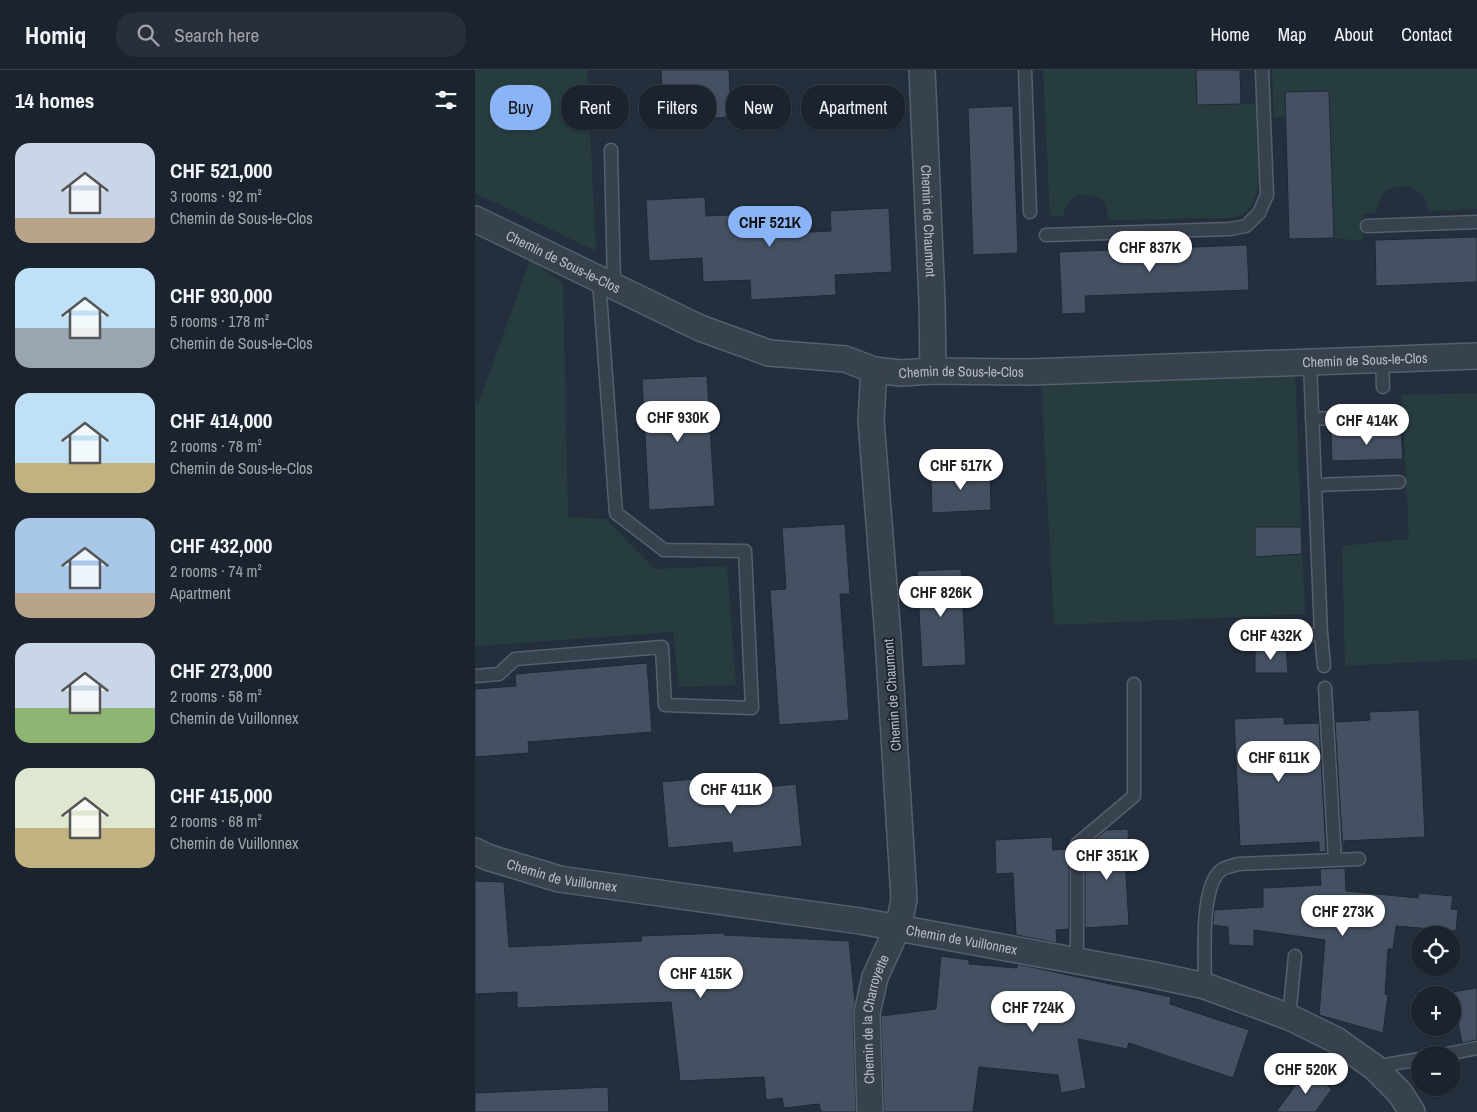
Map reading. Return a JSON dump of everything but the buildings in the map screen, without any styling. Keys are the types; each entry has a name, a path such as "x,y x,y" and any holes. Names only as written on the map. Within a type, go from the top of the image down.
{"street":[{"name":"Chemin de Chaumont","path":"922,70 933,301 933,371"},
{"name":"Chemin de Sous-le-Clos","path":"475,219 700,328 769,353 845,359 874,370 901,373 933,371 1030,372 1477,356"},
{"name":"Chemin de Chaumont","path":"874,370 871,420 904,874 904,899 895,929"},
{"name":"Chemin de Vuillonnex","path":"475,851 487,857 559,879 860,922 1205,986 1289,1017 1336,1040 1374,1068 1400,1093 1412,1112"},
{"name":"Chemin de la Charroyette","path":"870,1112 867,1013 875,977 895,929"}],"lane":[{"path":"1025,70 1030,212"},
{"path":"1047,235 1230,229 1247,226 1259,213 1267,195 1262,70"},
{"path":"475,676 499,674 515,659 662,647 665,705 752,708 745,551 664,550 616,513 607,283 611,150"},
{"path":"1367,226 1477,222"},
{"path":"1382,359 1383,387"},
{"path":"1310,362 1321,634 1324,666"},
{"path":"1312,419 1331,418"},
{"path":"1315,485 1399,482"},
{"path":"1251,638 1321,634"},
{"path":"1077,961 1077,844 1134,796 1134,684"},
{"path":"1325,688 1335,860"},
{"path":"1205,986 1206,908 1210,887 1220,870 1238,864 1359,860"},
{"path":"1289,1017 1295,956"},
{"path":"1461,1051 1477,1048"},
{"path":"1374,1068 1411,1061"}],"green space":[{"path":"475,70 587,70 588,85 561,85 561,130 590,130 596,251 475,193"},
{"path":"1043,70 1196,70 1197,105 1259,103 1260,179 1251,206 1242,215 1231,218 1109,220 1105,202 1085,195 1073,198 1065,208 1063,216 1050,217"},
{"path":"1272,70 1477,70 1477,209 1429,211 1425,199 1420,192 1405,187 1395,187 1384,193 1379,201 1376,212 1362,215 1363,241 1334,238 1329,91 1285,92 1285,117 1274,118"},
{"path":"530,260 563,284 568,517 606,519 655,569 727,566 736,685 679,687 673,632 475,646 475,400 479,402"},
{"path":"1295,372 1305,614 1054,625 1041,381"},
{"path":"1477,393 1477,659 1345,666 1342,546 1409,539 1402,395"}]}
